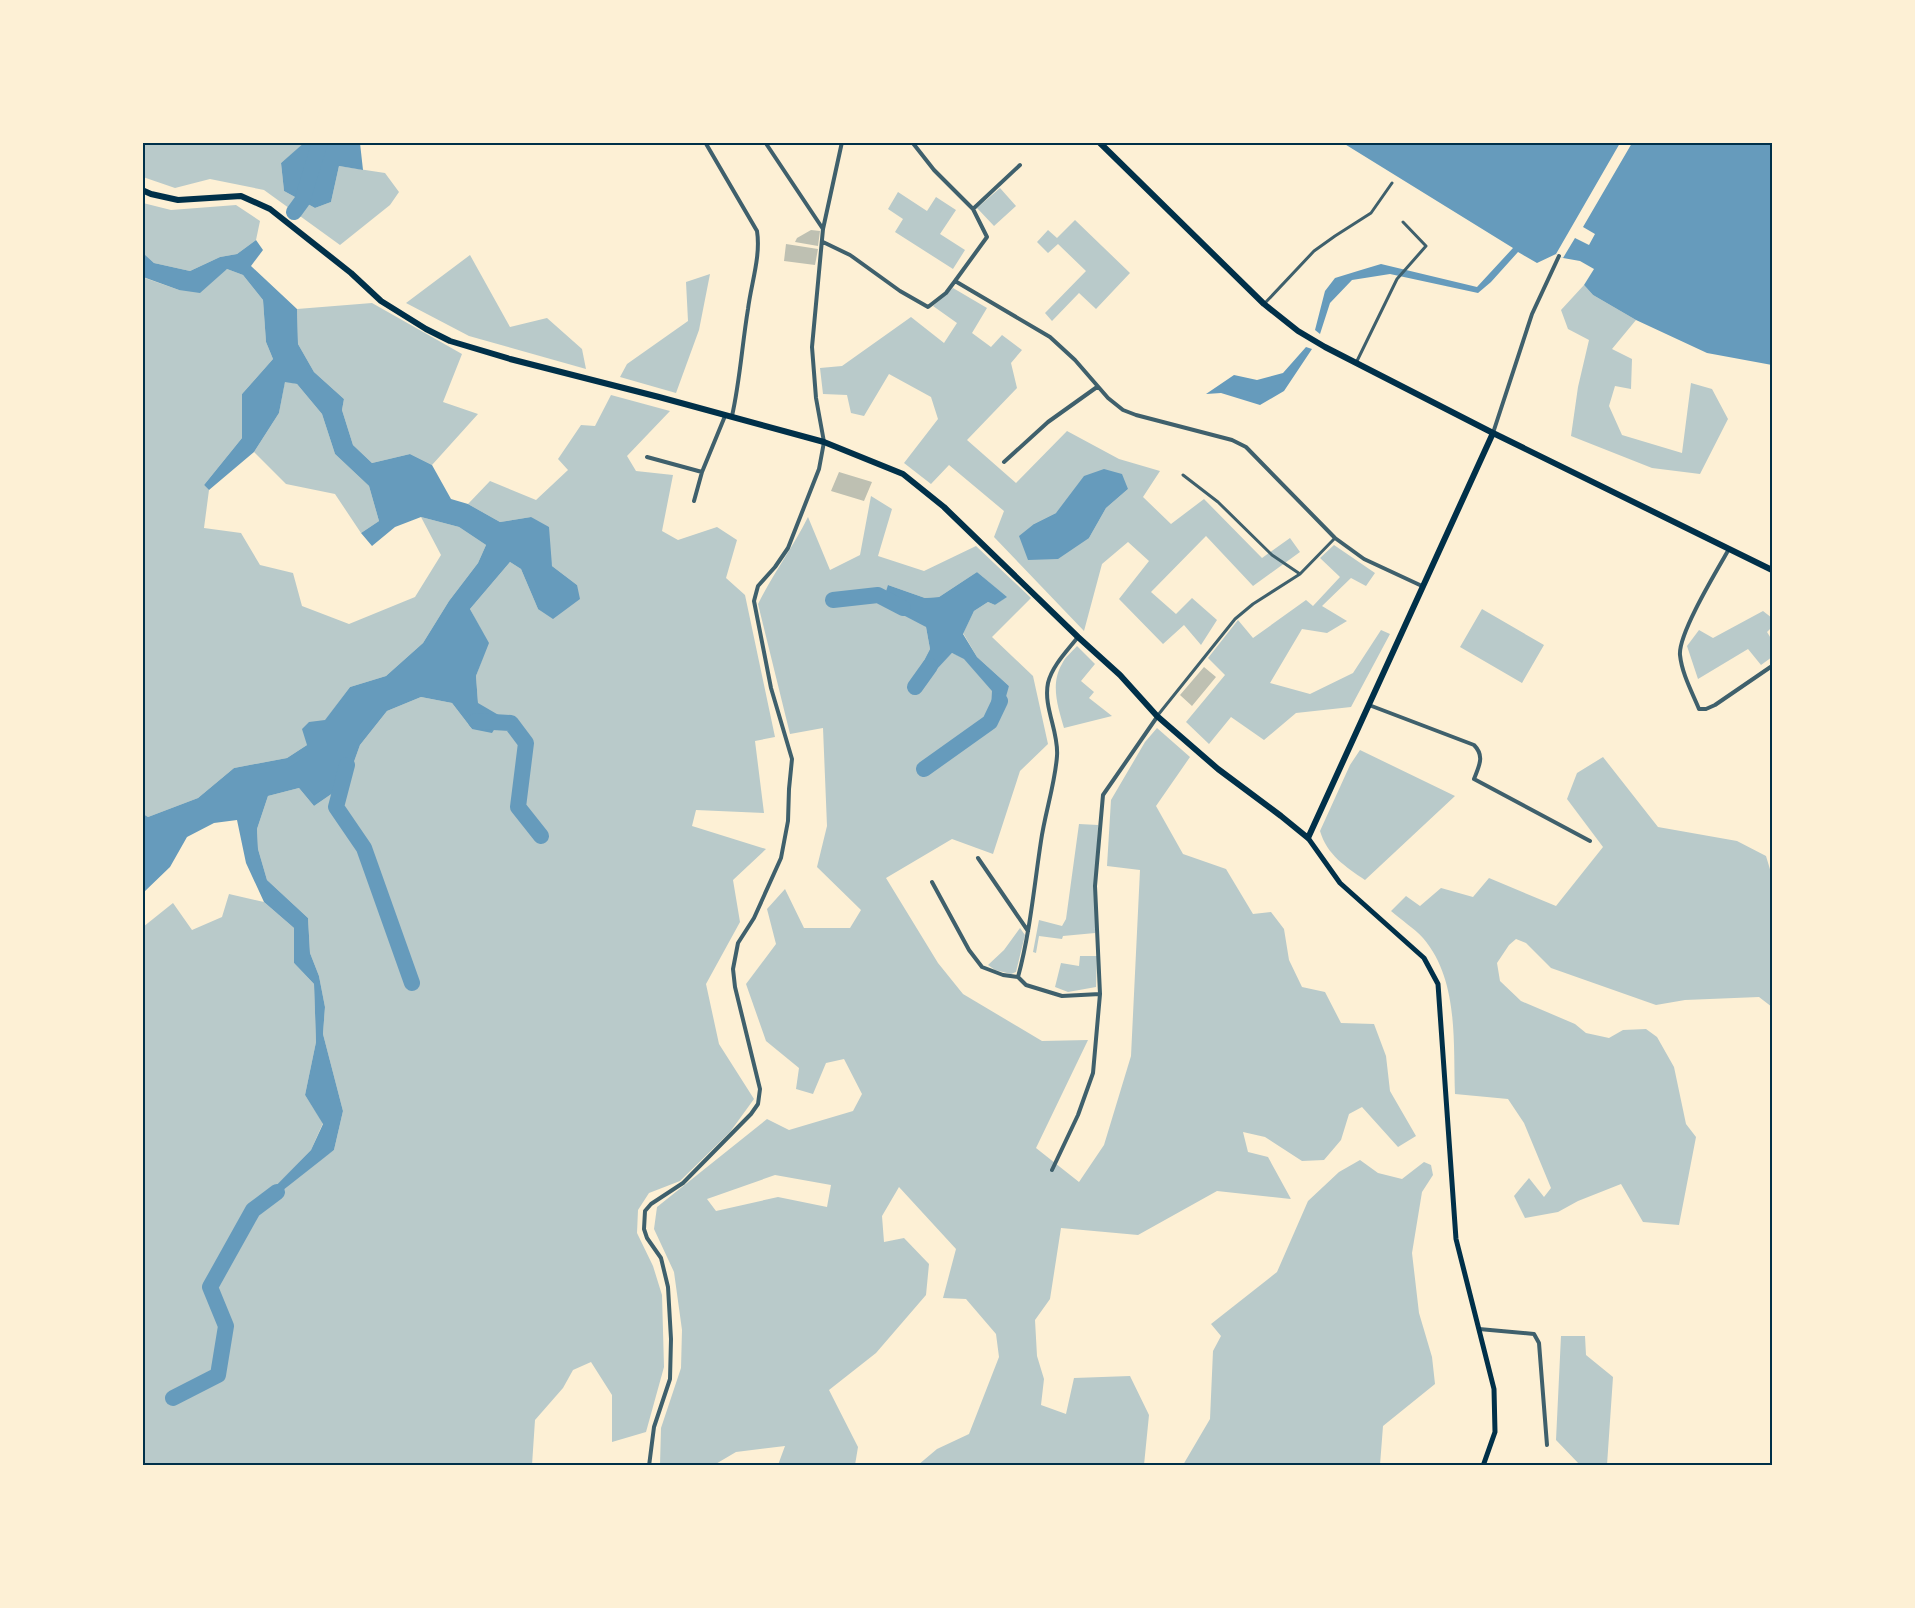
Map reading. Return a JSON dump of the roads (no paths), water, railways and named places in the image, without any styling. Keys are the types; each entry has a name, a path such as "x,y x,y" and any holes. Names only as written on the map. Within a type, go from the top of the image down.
{"main road":[{"path":"1100,142 1264,304 1298,331 1325,348 1493,433 1773,570"},
{"path":"142,190 178,200 240,196 270,209 351,273 381,301 450,341 824,442 903,474 944,507 1120,675 1157,716 1218,769 1308,838 1340,883 1424,958 1438,984 1456,1239 1494,1389 1495,1432 1483,1466"},
{"path":"1308,838 1493,433"}],"street":[{"path":"694,501 702,472 736,397 759,242 757,231 705,142"},
{"path":"765,142 823,229"},
{"path":"649,1466 654,1427 670,1379 671,1339 668,1287 661,1258 647,1238 643,1220 645,1211 651,1204 683,1183 758,1104 760,1089 737,997 733,969 738,943 754,918 781,858 788,821 792,759 771,688 754,602 758,586 788,548 819,469 824,442 816,398 812,347 823,229 842,142"},
{"path":"822,242 850,255 900,291 928,307 946,293 987,237 973,209 934,170 912,142"},
{"path":"973,209 1020,165"},
{"path":"1264,304 1314,251 1371,213 1392,183"},
{"path":"1356,363 1397,279 1426,246 1403,222"},
{"path":"1493,433 1532,314 1559,256"},
{"path":"955,281 1050,337 1076,360 1097,387 1123,410 1232,440 1246,447 1335,538 1364,559 1422,586"},
{"path":"1004,462 1048,422 1097,387"},
{"path":"646,457 702,472"},
{"path":"1183,475 1218,502 1272,555 1300,574"},
{"path":"1052,1170 1078,1115 1093,1073 1100,994 1095,886 1103,795 1157,716 1234,619 1300,574 1335,538"},
{"path":"1729,549 1683,638 1680,654 1684,673 1699,709 1706,709 1773,666"},
{"path":"1018,977 1029,932 1041,840 1057,755 1048,683 1059,662 1078,637"},
{"path":"1368,705 1474,745 1480,750 1481,760 1474,779 1590,841"},
{"path":"978,858 1029,932"},
{"path":"932,882 969,950 982,967 1003,975 1018,977 1026,985 1062,996 1100,994"},
{"path":"1479,1329 1534,1334 1539,1343 1547,1445"}],"water":[{"path":"305,142 360,143 363,170 339,166 331,202 315,208 284,191 281,163"},
{"path":"1343,143 1772,143 1772,365 1707,353 1636,320 1593,295 1584,285 1594,269 1580,261 1563,258 1556,254 1537,263 1518,252 1478,293 1390,274 1352,280 1330,303 1320,334 1315,330 1325,291 1335,278 1381,264 1477,287 1513,248"},
{"path":"256,240 263,250 251,266 297,309 298,344 314,372 344,399 342,410 353,445 372,463 410,454 432,465 451,499 468,504 500,522 531,517 549,527 552,566 577,585 580,599 553,619 538,609 521,569 510,562 470,609 489,643 476,676 478,703 502,717 492,733 472,729 452,703 421,697 387,711 360,745 346,784 314,806 299,788 268,796 257,829 258,849 267,880 308,918 310,953 319,976 325,1007 323,1034 343,1111 334,1150 259,1209 259,1203 311,1150 323,1124 305,1095 316,1042 314,984 294,963 294,928 264,902 246,863 237,820 214,823 187,837 170,867 143,893 143,814 148,817 198,798 234,768 287,758 307,745 302,729 309,722 325,720 350,687 386,676 423,643 449,601 478,563 486,545 459,527 421,517 395,527 372,546 361,533 379,521 369,486 335,454 322,414 297,384 285,382 279,413 254,452 209,490 204,485 242,438 242,394 273,359 266,342 263,300 243,275 227,269 200,293 179,290 143,277 143,253 154,263 190,271 220,257 237,254"},
{"path":"1306,347 1312,349 1284,391 1260,405 1221,393 1206,394 1234,375 1257,380 1283,373"},
{"path":"1104,469 1122,474 1128,489 1106,508 1089,538 1058,559 1028,560 1019,536 1034,524 1056,513 1084,476"},
{"path":"977,572 1007,597 995,605 988,602 974,611 963,634 977,657 1009,686 1003,707 980,734 975,728 991,709 992,691 964,659 952,653 921,686 914,680 930,649 926,627 882,604 888,585 925,598 939,597"}],"waterway":[{"path":"294,212 302,201 320,142"},
{"path":"833,600 878,595 903,608"},
{"path":"915,687 930,666"},
{"path":"924,769 990,722 1000,701"},
{"path":"476,721 511,723 526,743 518,807 541,836"},
{"path":"347,765 336,807 364,848 412,983"},
{"path":"173,1398 218,1375 226,1326 210,1287 253,1210 277,1192"}]}
